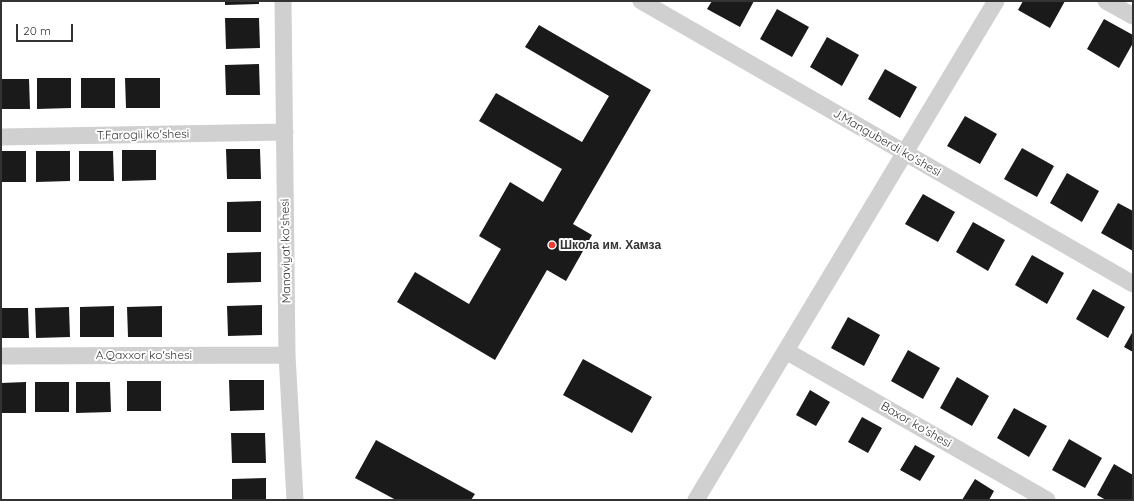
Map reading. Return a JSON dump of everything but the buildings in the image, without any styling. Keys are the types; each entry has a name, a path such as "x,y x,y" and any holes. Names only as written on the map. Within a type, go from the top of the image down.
{"street":[{"name":"Manaviyat ko'shesi","path":"283,1 287,355 295,500"},
{"name":"J.Manguberdi ko'shesi","path":"641,1 1133,284"},
{"path":"696,500 996,1"},
{"path":"1106,1 1133,16"},
{"name":"T.Farogii ko'shesi","path":"1,137 284,132"},
{"name":"Baxor ko'shesi","path":"786,351 1046,500"},
{"name":"A.Qaxxor ko'shesi","path":"1,356 287,355"}],"place":[{"name":"Школа им. Хамза","path":"552,245"}]}
